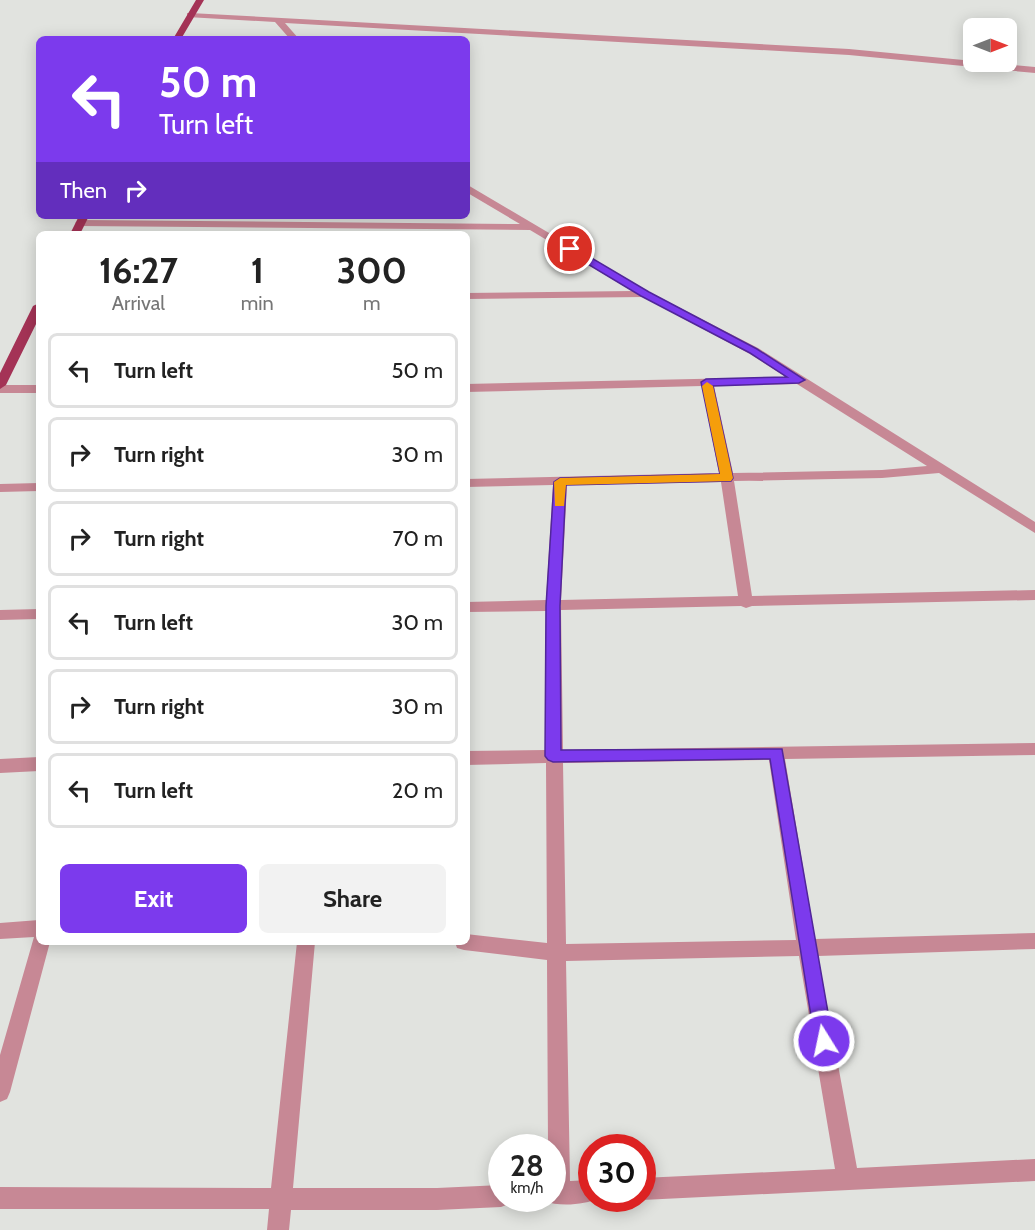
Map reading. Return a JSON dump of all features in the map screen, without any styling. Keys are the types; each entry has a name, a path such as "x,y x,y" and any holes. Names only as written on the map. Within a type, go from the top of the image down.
{"main road":[{"path":"179,36 200,0"},
{"path":"0,387 36,312"}],"street":[{"path":"190,15 849,52 1035,70"},
{"path":"277,20 292,36"},
{"path":"470,189 645,294 754,351 1035,528"},
{"path":"82,220 410,229 532,227"},
{"path":"470,296 645,294"},
{"path":"470,388 799,380"},
{"path":"706,382 727,478 746,603"},
{"path":"0,387 36,389"},
{"path":"470,483 882,474 940,468"},
{"path":"556,1134 558,953 553,756 553,606 560,482"},
{"path":"0,488 36,488"},
{"path":"470,607 1035,596"},
{"path":"0,615 36,614"},
{"path":"470,758 1035,749"},
{"path":"776,753 807,948 849,1179"},
{"path":"0,766 36,764"},
{"path":"0,931 36,928"},
{"path":"470,943 558,953 1035,941"},
{"path":"0,1092 40,945"},
{"path":"278,1230 306,945"},
{"path":"656,1188 1035,1170"},
{"path":"0,1198 437,1199 488,1197"}],"slow traffic":[{"path":"559,503 560,482 727,478 707,386"}],"route":[{"path":"570,249 645,294 754,351 799,380 706,382 727,478 560,482 553,606 553,756 776,753 824,1041"}]}
